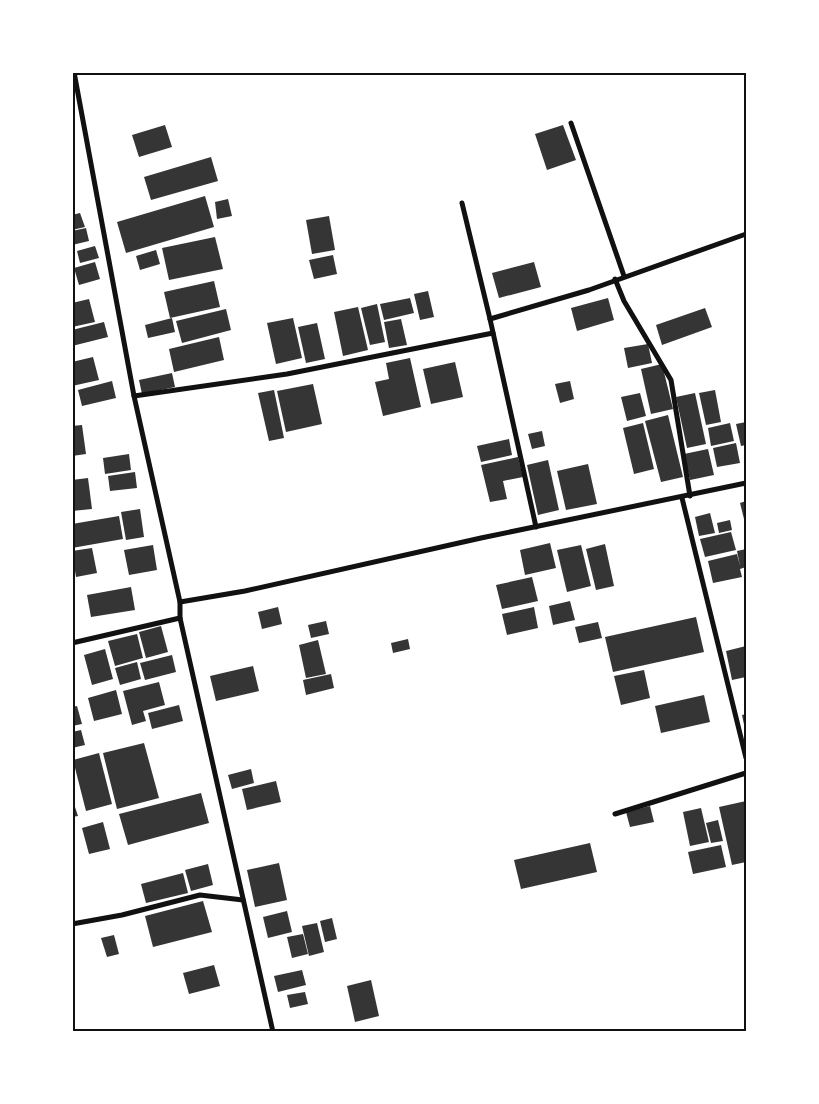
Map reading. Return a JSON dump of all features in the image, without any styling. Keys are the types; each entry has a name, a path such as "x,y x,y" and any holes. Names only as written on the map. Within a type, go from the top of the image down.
{"street":[{"path":"74,72 134,396 180,602 180,618 273,1032"},
{"path":"572,123 624,276"},
{"path":"462,203 536,527"},
{"path":"490,319 589,290 615,279 746,234"},
{"path":"615,279 624,301 671,380 690,496"},
{"path":"134,396 287,374 493,333"},
{"path":"180,602 245,591 746,483"},
{"path":"682,498 746,758"},
{"path":"72,643 180,618"},
{"path":"615,814 746,773"},
{"path":"72,924 122,915 200,895 244,900"}],"building":[{"path":"165,125 172,147 139,157 132,135"},
{"path":"563,125 576,160 547,170 535,134"},
{"path":"211,157 218,181 151,200 144,177"},
{"path":"205,196 214,227 126,253 117,222"},
{"path":"228,199 232,216 217,219 215,202"},
{"path":"80,213 85,227 72,230 72,215"},
{"path":"329,216 335,250 312,254 306,220"},
{"path":"86,228 89,241 72,245 72,231"},
{"path":"215,237 223,269 169,280 162,248"},
{"path":"95,246 99,258 80,263 77,251"},
{"path":"156,250 160,264 140,270 136,256"},
{"path":"333,255 337,274 314,279 309,260"},
{"path":"95,262 100,279 79,285 74,268"},
{"path":"534,262 541,287 499,298 492,273"},
{"path":"214,281 220,307 170,318 164,292"},
{"path":"428,291 434,317 420,320 414,294"},
{"path":"410,298 414,313 384,320 380,304"},
{"path":"608,298 614,320 577,331 571,308"},
{"path":"89,299 95,322 72,327 72,303"},
{"path":"377,304 385,342 370,345 361,308"},
{"path":"358,307 368,350 343,356 334,312"},
{"path":"705,308 712,327 662,345 656,325"},
{"path":"226,309 231,330 182,343 176,321"},
{"path":"172,318 175,332 148,338 145,325"},
{"path":"293,318 302,358 276,364 267,323"},
{"path":"401,319 407,345 389,348 384,322"},
{"path":"104,322 108,337 72,346 72,330"},
{"path":"317,323 325,359 306,363 298,327"},
{"path":"219,337 224,360 174,372 169,349"},
{"path":"648,344 652,363 628,368 624,348"},
{"path":"93,357 99,380 72,386 72,362"},
{"path":"410,358 421,407 383,416 375,382 389,379 386,363"},
{"path":"455,362 463,397 431,404 423,369"},
{"path":"662,364 673,409 651,414 641,369"},
{"path":"172,373 175,387 142,394 139,380"},
{"path":"112,381 116,398 82,406 78,390"},
{"path":"570,381 574,399 560,403 555,384"},
{"path":"313,384 322,424 286,432 277,391"},
{"path":"274,390 284,438 269,441 258,393"},
{"path":"715,390 721,422 706,425 699,393"},
{"path":"640,393 646,416 627,421 621,397"},
{"path":"695,393 706,444 687,448 676,397"},
{"path":"668,415 683,477 661,482 645,421"},
{"path":"746,422 746,445 741,446 736,424"},
{"path":"643,423 654,469 634,474 623,428"},
{"path":"730,423 734,441 711,446 708,428"},
{"path":"82,425 86,454 72,456 72,426"},
{"path":"542,431 545,446 532,449 528,434"},
{"path":"509,439 512,455 481,462 477,446"},
{"path":"736,443 740,463 717,467 713,448"},
{"path":"708,449 714,475 690,480 684,454"},
{"path":"129,454 131,470 105,474 103,458"},
{"path":"518,457 523,477 503,481 507,499 490,502 481,465"},
{"path":"548,460 559,510 538,515 527,465"},
{"path":"588,464 597,504 566,510 557,471"},
{"path":"135,472 137,488 110,491 108,476"},
{"path":"88,478 92,509 72,511 72,480"},
{"path":"746,501 746,527 740,503"},
{"path":"140,509 144,537 126,540 121,512"},
{"path":"710,513 715,533 699,536 695,517"},
{"path":"119,516 123,539 72,548 72,524"},
{"path":"730,520 732,530 719,533 717,523"},
{"path":"731,532 736,550 705,557 700,539"},
{"path":"550,543 556,568 525,575 520,550"},
{"path":"605,544 614,586 596,590 586,549"},
{"path":"153,545 157,570 129,575 124,550"},
{"path":"581,545 591,586 567,592 557,550"},
{"path":"92,548 97,573 76,577 72,551"},
{"path":"746,549 746,567 740,569 742,577 713,583 708,561 737,554 740,566 737,551"},
{"path":"532,577 538,601 502,609 496,585"},
{"path":"131,587 135,610 91,617 87,595"},
{"path":"570,601 575,620 553,625 549,606"},
{"path":"278,607 282,624 262,629 258,612"},
{"path":"534,607 538,628 507,635 502,614"},
{"path":"696,617 704,652 613,672 605,637"},
{"path":"326,621 329,634 311,638 308,625"},
{"path":"598,622 602,638 579,643 575,627"},
{"path":"161,626 168,652 146,658 139,632"},
{"path":"137,634 143,658 115,666 108,641"},
{"path":"408,639 410,649 393,653 391,643"},
{"path":"318,640 326,674 306,678 299,645"},
{"path":"746,646 746,677 732,680 726,651"},
{"path":"105,649 113,679 92,685 84,655"},
{"path":"172,655 176,672 145,680 140,663"},
{"path":"137,662 141,679 120,685 115,668"},
{"path":"253,666 259,691 216,701 210,676"},
{"path":"644,670 650,698 621,705 614,676"},
{"path":"331,674 334,688 306,695 303,680"},
{"path":"159,682 165,705 143,711 146,721 132,725 123,691"},
{"path":"116,690 122,714 94,721 88,698"},
{"path":"704,695 710,722 661,733 655,706"},
{"path":"179,705 183,721 152,729 148,713"},
{"path":"77,706 82,724 72,726 72,707"},
{"path":"746,714 746,734 742,715"},
{"path":"81,730 85,745 72,748 72,732"},
{"path":"144,743 159,798 117,809 103,753"},
{"path":"99,753 112,804 86,811 73,760"},
{"path":"251,769 254,783 232,789 228,775"},
{"path":"276,781 281,802 247,810 242,789"},
{"path":"201,793 209,823 128,845 119,814"},
{"path":"72,798 78,816 72,817"},
{"path":"746,801 746,862 732,865 719,807"},
{"path":"650,806 654,822 630,827 626,812"},
{"path":"701,808 709,842 690,846 683,812"},
{"path":"718,820 723,841 711,843 706,823"},
{"path":"103,822 110,849 89,854 82,828"},
{"path":"590,843 597,872 521,889 514,860"},
{"path":"721,845 726,867 693,874 688,852"},
{"path":"279,863 287,900 255,907 247,870"},
{"path":"208,864 213,885 191,891 185,870"},
{"path":"183,873 188,893 146,903 141,884"},
{"path":"203,901 212,932 153,947 145,916"},
{"path":"287,911 292,932 268,938 263,917"},
{"path":"332,918 337,939 325,942 320,921"},
{"path":"317,923 324,952 309,956 302,926"},
{"path":"303,934 308,954 292,958 287,937"},
{"path":"114,935 119,954 107,957 101,938"},
{"path":"214,965 220,986 189,994 183,973"},
{"path":"302,970 306,985 278,992 274,976"},
{"path":"371,980 379,1016 355,1022 347,986"},
{"path":"305,992 308,1004 290,1008 287,995"}]}
